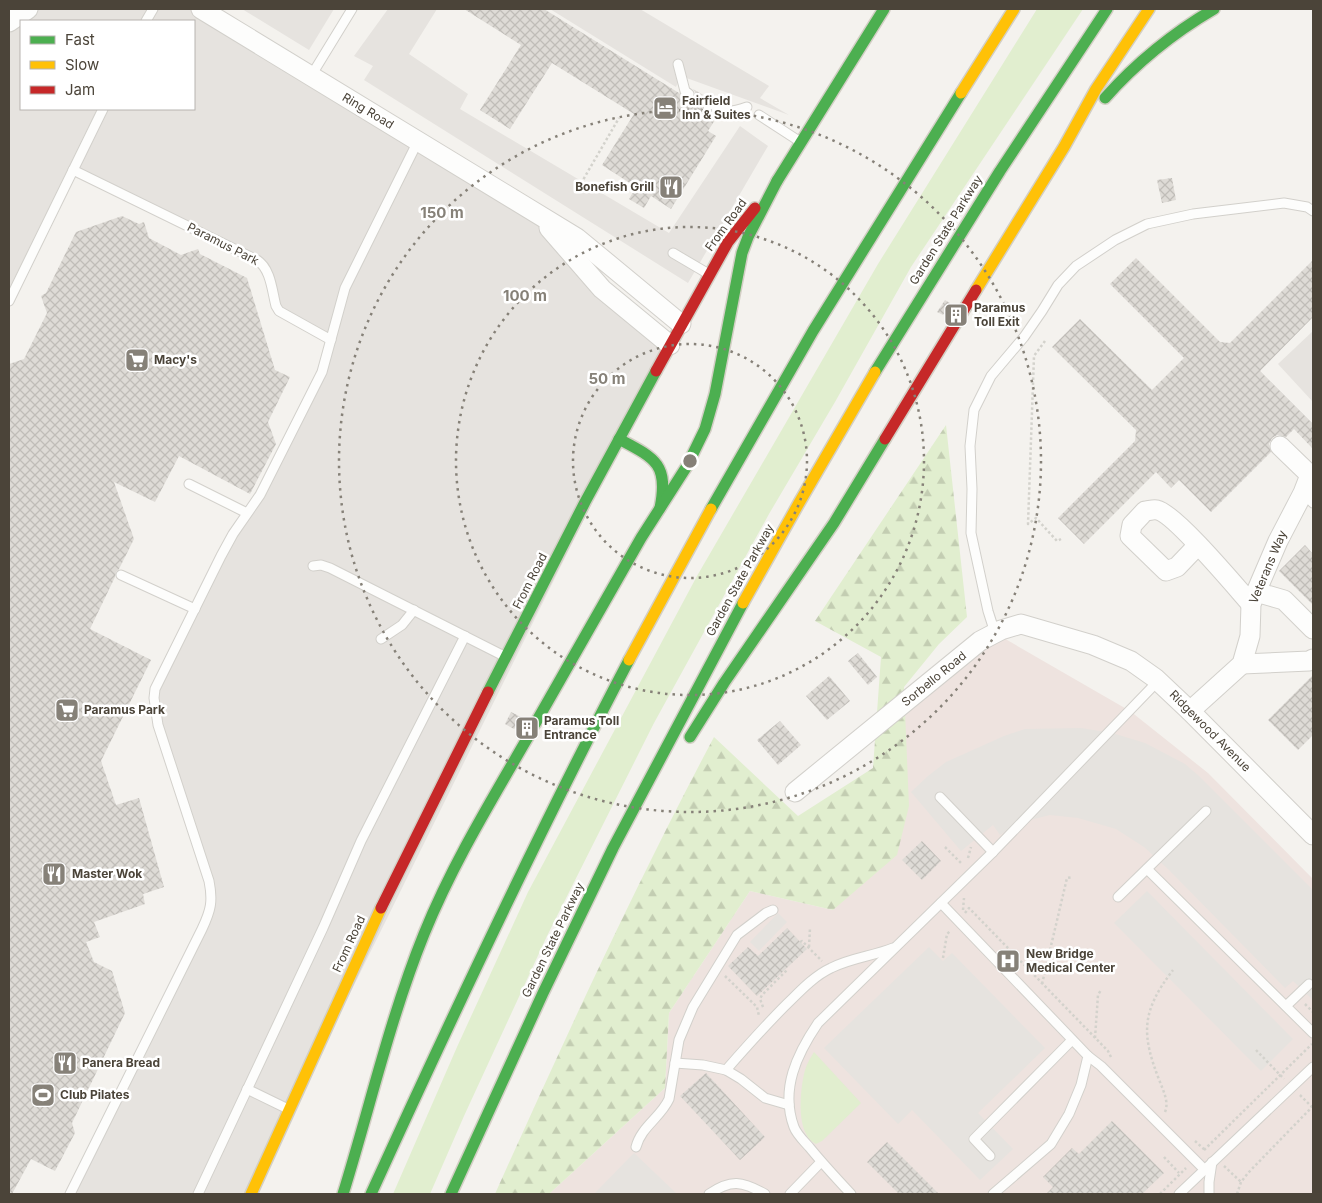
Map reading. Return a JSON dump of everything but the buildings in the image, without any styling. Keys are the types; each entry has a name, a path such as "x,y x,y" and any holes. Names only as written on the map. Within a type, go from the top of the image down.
{"main road":[{"path":"371,1194 480,955 630,658 801,353 1014,9"},
{"name":"Garden State Parkway","path":"451,1194 600,873 755,579 839,431 932,277 1023,134 1107,9"},
{"path":"686,745 723,684 834,523 1064,147 1096,89 1149,9"},
{"path":"1064,147 1106,96 1144,59 1181,29 1214,9"},
{"name":"From Road","path":"251,1194 370,930 436,795 619,439 728,242 777,181 877,13"},
{"path":"535,724 641,538 687,466 705,429 719,376 742,253 748,237 777,181"},
{"path":"619,439 646,453 654,459 661,469 665,486 659,509"},
{"path":"343,1194 388,1036 424,934 467,844 528,737"},
{"path":"564,948 629,842"}],"street":[{"path":"9,22 26,9"},
{"name":"Ring Road","path":"200,9 577,238 681,324"},
{"path":"535,212 602,289 670,345"},
{"name":"Veterans Way","path":"1242,664 1250,636 1254,598 1278,541 1308,498 1310,475 1280,446"},
{"path":"1198,545 1254,598 1284,600 1313,629"},
{"name":"Sorbello Road","path":"795,792 980,641 1001,630 1021,624 1093,645"},
{"name":"Ridgewood Avenue","path":"1093,645 1131,661 1158,681 1313,835"},
{"path":"1190,711 1242,664 1313,660"}],"lane":[{"path":"311,76 352,9"},
{"path":"678,64 686,91 690,94"},
{"path":"708,106 717,111 734,112 747,107"},
{"path":"9,301 103,110"},
{"path":"759,115 801,143"},
{"path":"70,1194 202,929 211,906 212,899 209,881 158,725 154,698 159,679 233,534 260,495 322,372 339,306 350,275 418,141"},
{"name":"Paramus Park","path":"73,170 257,260 265,267 279,311 331,340"},
{"path":"995,633 988,611 971,533 972,489 970,446 974,410 991,376 1024,337 1058,285 1076,266 1115,240 1147,224 1193,214 1284,203 1307,207 1313,211"},
{"path":"673,253 709,274"},
{"path":"189,484 247,513"},
{"path":"313,566 330,568 506,658"},
{"path":"121,575 194,609"},
{"path":"381,639 402,624 414,610"},
{"path":"198,1194 361,842 465,636"},
{"path":"851,1194 821,1162 794,1128 788,1101 793,1070 802,1047 818,1023 993,852 1158,681"},
{"path":"940,797 993,852"},
{"path":"1118,897 1206,811"},
{"path":"1147,869 1313,1033"},
{"path":"941,904 1072,1040 1101,1066 1204,1170"},
{"path":"636,1147 638,1139 670,1100 680,1040 693,1006 738,935 766,913 773,910"},
{"path":"726,1070 775,1014 812,980 840,964 898,946"},
{"path":"1286,1006 1309,984"},
{"path":"990,1156 974,1139 1072,1040"},
{"path":"993,1194 1051,1144 1070,1114 1081,1085 1088,1056"},
{"path":"675,1063 703,1065 726,1070 765,1098 789,1105"},
{"path":"1179,1194 1313,1067"},
{"path":"248,1089 289,1109"},
{"path":"790,1194 821,1162"},
{"path":"1209,1194 1212,1162"},
{"path":"709,1194 719,1187 732,1182 743,1184 765,1194"}],"path":[{"path":"576,192 620,118"},
{"path":"1045,341 1034,356 1028,524 1036,518 1057,541 1061,539"},
{"path":"963,865 968,860 971,846"},
{"path":"1042,984 1066,878 1073,876"},
{"path":"809,947 810,928"},
{"path":"800,942 802,940 825,964"},
{"path":"754,1004 763,1007 760,999 762,995 787,970 786,968"},
{"path":"1158,1123 1166,1110 1165,1095 1147,1042 1146,1021 1150,1007 1163,983 1173,970"},
{"path":"720,971 754,1004 758,1010 759,1018"},
{"path":"1094,1038 1098,995 1101,990"},
{"path":"1305,1004 1313,1012"},
{"path":"1160,1194 1313,1043"},
{"path":"1237,1194 1241,1182 1248,1173 1313,1106"},
{"path":"1164,1157 1184,1178"}],"shaded area":[{"path":"28,9 201,9 535,212 670,345 251,1194 70,1194 212,899 154,698 247,513 312,392 331,340 279,311 263,264 73,171 9,301 9,22"},
{"path":"242,9 334,9 309,50"},
{"path":"388,9 437,9 409,54 468,94 460,109 669,233 740,126 768,146 688,283 364,80 373,66 354,56"},
{"path":"550,9 640,9 769,86 760,98 789,115 681,76 676,87"},
{"path":"1313,331 1313,402 1278,364"},
{"name":"New Bridge Medical Center","path":"995,633 1130,711 1208,773 1313,879 1313,1194 549,1194 665,1088 669,1013 750,891 833,910 904,703"},
{"path":"1081,728 1112,733 1145,743 1185,764 1313,890 1313,1000 1293,981 1285,988 1168,869 1144,847 1116,829 1078,818 1050,815 1022,822 1000,835 993,825 961,851 911,792 946,762 1004,736 1025,729"},
{"path":"1147,891 1293,1039 1261,1071 1114,923"},
{"path":"778,913 787,922 759,951 750,942"},
{"path":"929,947 943,961 952,953 1045,1048 978,1113 1013,1149 980,1180 912,1110 898,1124 824,1048"},
{"path":"634,1153 677,1194 594,1194"}],"green space":[{"path":"1037,9 1083,9 911,267 769,514 654,723 547,936 430,1194 393,1194 457,1047 528,892 697,576 878,264"},
{"path":"946,425 967,617 939,644 904,687 909,806 897,855 833,910 750,891 669,1013 665,1088 549,1194 495,1194 601,964 656,850 714,737 798,816 873,768 881,657 815,621"},
{"path":"814,1052 861,1103 822,1141 816,1144 809,1139 805,1131 801,1110 805,1070"}],"traffic: fast":[{"path":"777,181 884,9"},
{"path":"875,372 1000,171 1107,9"},
{"path":"1105,98 1156,49 1214,9"},
{"path":"711,509 813,331 961,93"},
{"path":"535,724 641,538 687,466 705,429 715,394 742,253 748,237 777,181"},
{"path":"488,692 585,502 656,371"},
{"path":"619,439 642,452 656,464 662,481 660,508"},
{"path":"690,737 724,683 834,523 885,439"},
{"path":"451,1194 543,993 613,848 743,603"},
{"path":"371,1194 496,925 561,792 629,660"},
{"path":"343,1194 391,1030 424,934 459,858 528,737"}],"traffic: slow":[{"path":"961,93 1014,9"},
{"path":"976,290 1064,147 1096,89 1149,9"},
{"path":"743,603 875,372"},
{"path":"629,660 711,509"},
{"path":"251,1194 381,908"}],"traffic: jam":[{"path":"656,371 728,242 755,208"},
{"path":"885,439 976,290"},
{"path":"381,908 488,692"}],"place":[{"name":"Fairfield Inn & Suites","path":"665,108"},
{"name":"Bonefish Grill","path":"671,187"},
{"name":"Paramus Toll Exit","path":"956,315"},
{"name":"Macy's","path":"137,360"},
{"name":"Paramus Park","path":"67,710"},
{"name":"Paramus Toll Entrance","path":"527,728"},
{"name":"Master Wok","path":"54,874"},
{"name":"New Bridge Medical Center","path":"1008,961"},
{"name":"Panera Bread","path":"65,1063"},
{"name":"Club Pilates","path":"43,1095"}]}
